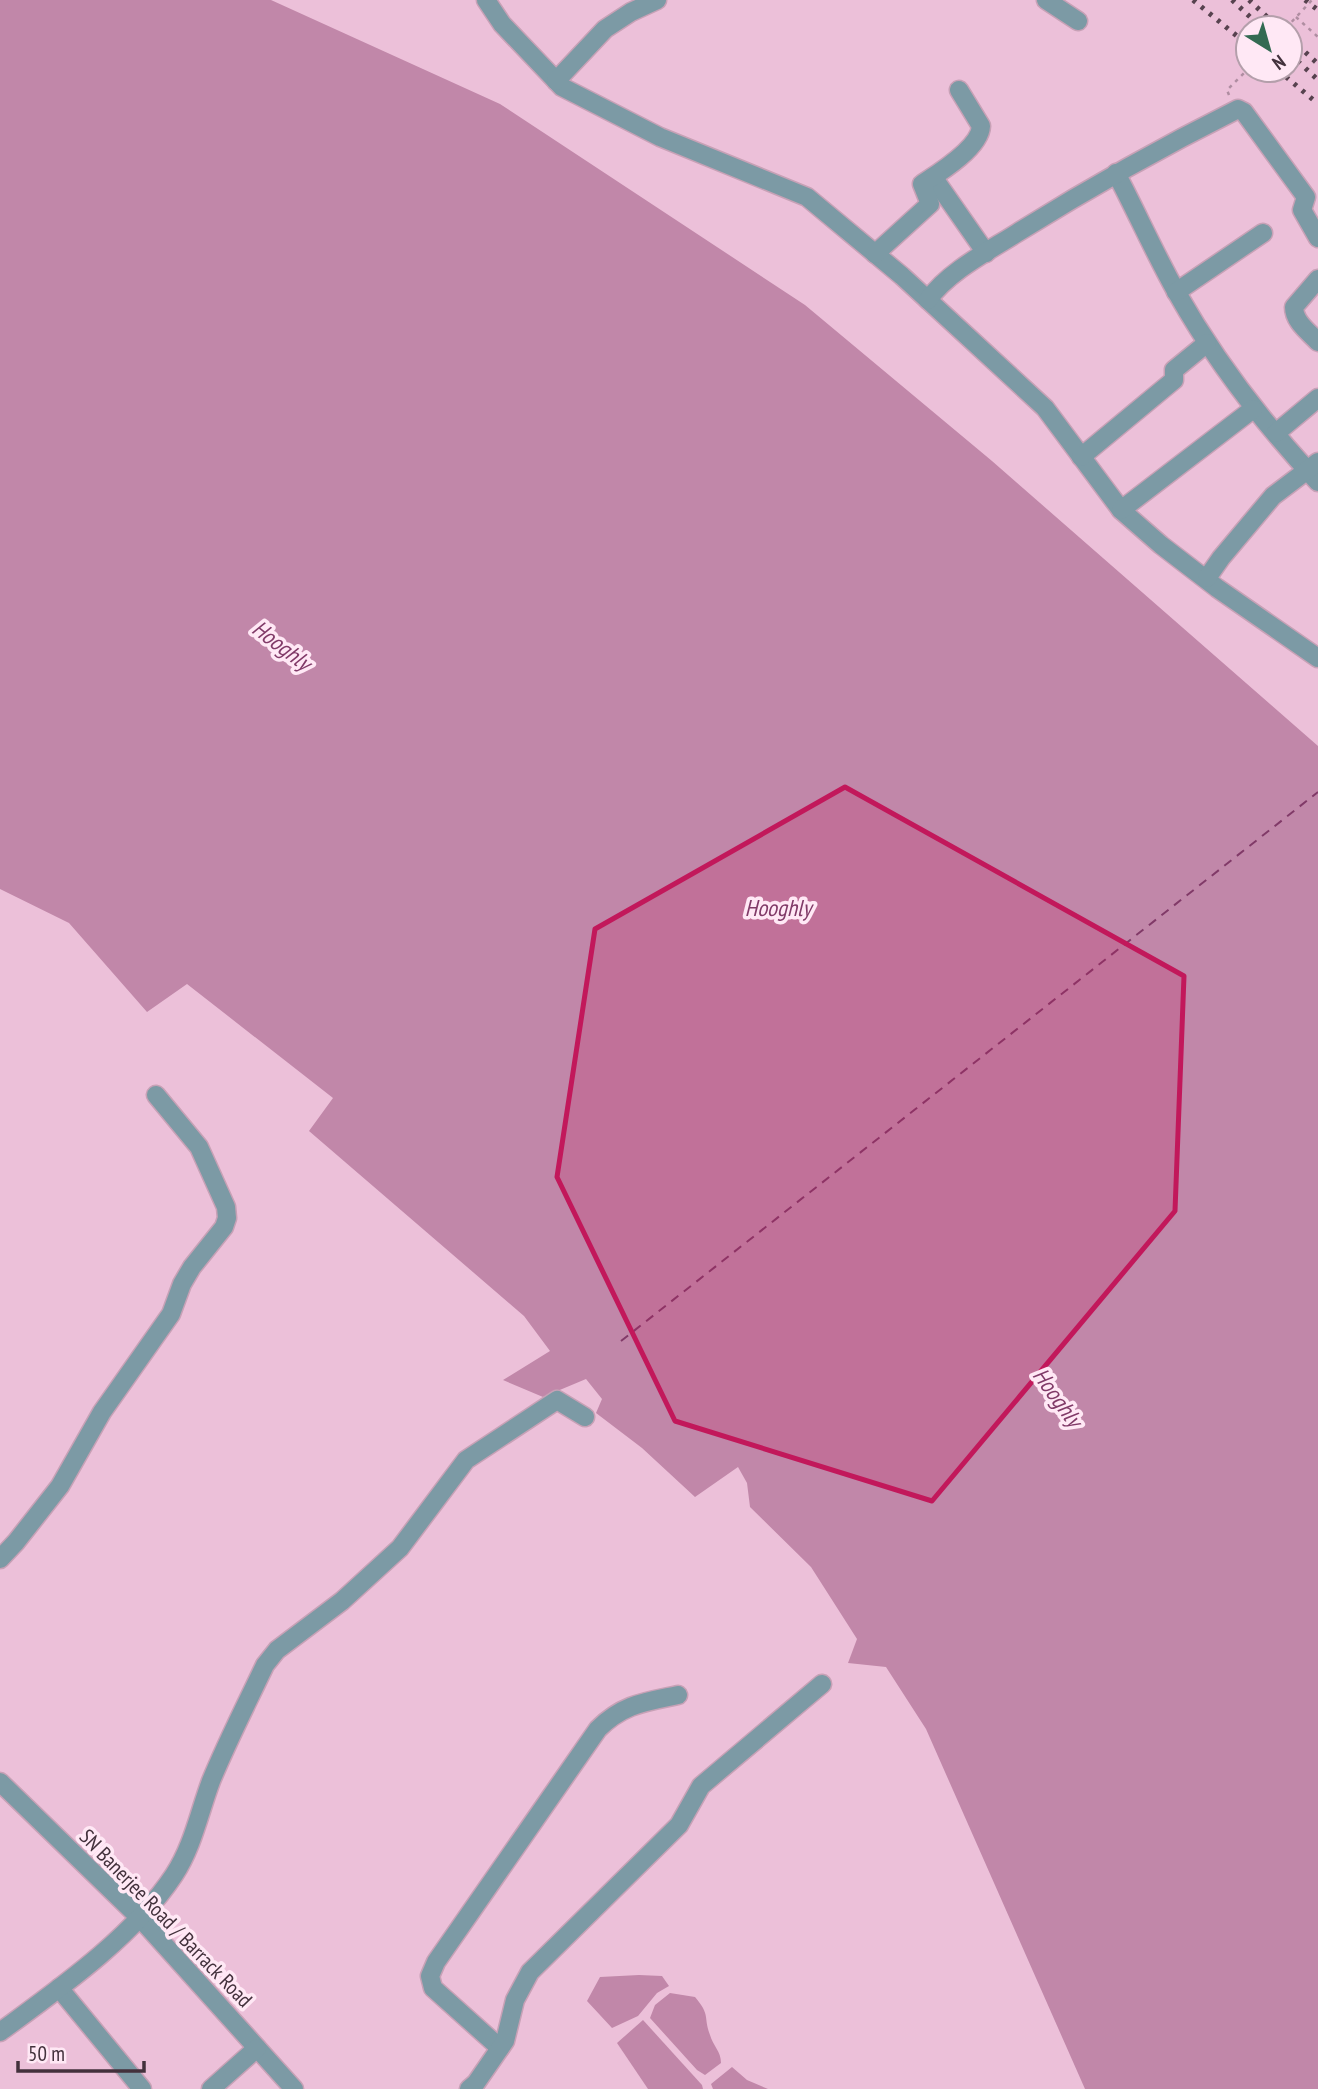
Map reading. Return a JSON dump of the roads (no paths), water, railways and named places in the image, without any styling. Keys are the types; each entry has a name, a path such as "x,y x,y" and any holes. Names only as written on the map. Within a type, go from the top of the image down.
{"street":[{"path":"486,0 502,24 562,87 660,137 807,197 928,300 1045,408 1121,510 1217,588 1318,658"},
{"path":"1046,0 1078,22"},
{"path":"556,81 606,29 647,2"},
{"path":"875,254 930,204 921,185 958,160 981,129 959,90"},
{"path":"928,300 952,275 986,253 1116,173 1238,109 1244,112 1306,197 1302,210 1318,238"},
{"path":"1116,173 1176,292 1207,343 1253,409 1314,471 1273,496 1207,578"},
{"path":"933,177 986,253"},
{"path":"1176,292 1263,233"},
{"path":"1318,279 1294,307 1296,318 1318,341"},
{"path":"1081,457 1174,380 1174,370 1207,343"},
{"path":"1276,433 1318,398"},
{"path":"1121,510 1253,409"},
{"path":"0,1559 60,1486 102,1412 171,1314 182,1284 192,1267 224,1227 226,1207 199,1147 156,1095"},
{"path":"0,2032 59,1988 141,1919 175,1874 197,1829 211,1782 265,1665 277,1650 342,1601 400,1548 466,1460 557,1400 585,1416"},
{"path":"469,2089 505,2041 515,2000 530,1972 679,1825 701,1786 822,1684"},
{"path":"500,2048 433,1988 430,1976 436,1962 598,1729 611,1716 631,1705 678,1695"},
{"name":"SN Banerjee Road / Barrack Road","path":"0,1782 141,1919 294,2089"},
{"path":"59,1988 142,2089"},
{"path":"211,2089 257,2048"}],"water":[{"name":"Hooghly","path":"0,0 271,0 500,104 805,305 992,461 1318,746 1318,2089 1085,2089 926,1729 886,1667 848,1663 857,1639 811,1567 750,1507 747,1483 738,1467 695,1497 642,1448 596,1413 602,1399 586,1379 543,1397 503,1380 550,1351 524,1316 309,1131 333,1098 187,984 147,1012 69,923 0,889"},
{"path":"662,1976 669,1986 657,1993 638,2016 612,2028 587,2001 600,1977"},
{"path":"670,1993 695,1997 705,2012 708,2029 721,2063 705,2075 697,2070 650,2018 655,2005"},
{"path":"643,2020 703,2089 648,2089 617,2043"},
{"path":"732,2067 747,2080 768,2089 713,2089 711,2084"}],"railway":[{"path":"1193,0 1234,34"},
{"path":"1232,0 1247,14"},
{"path":"1249,0 1264,14"},
{"path":"1305,0 1318,10"},
{"path":"1304,51 1318,64"},
{"path":"1304,67 1318,80"},
{"path":"1294,84 1318,104"}]}
